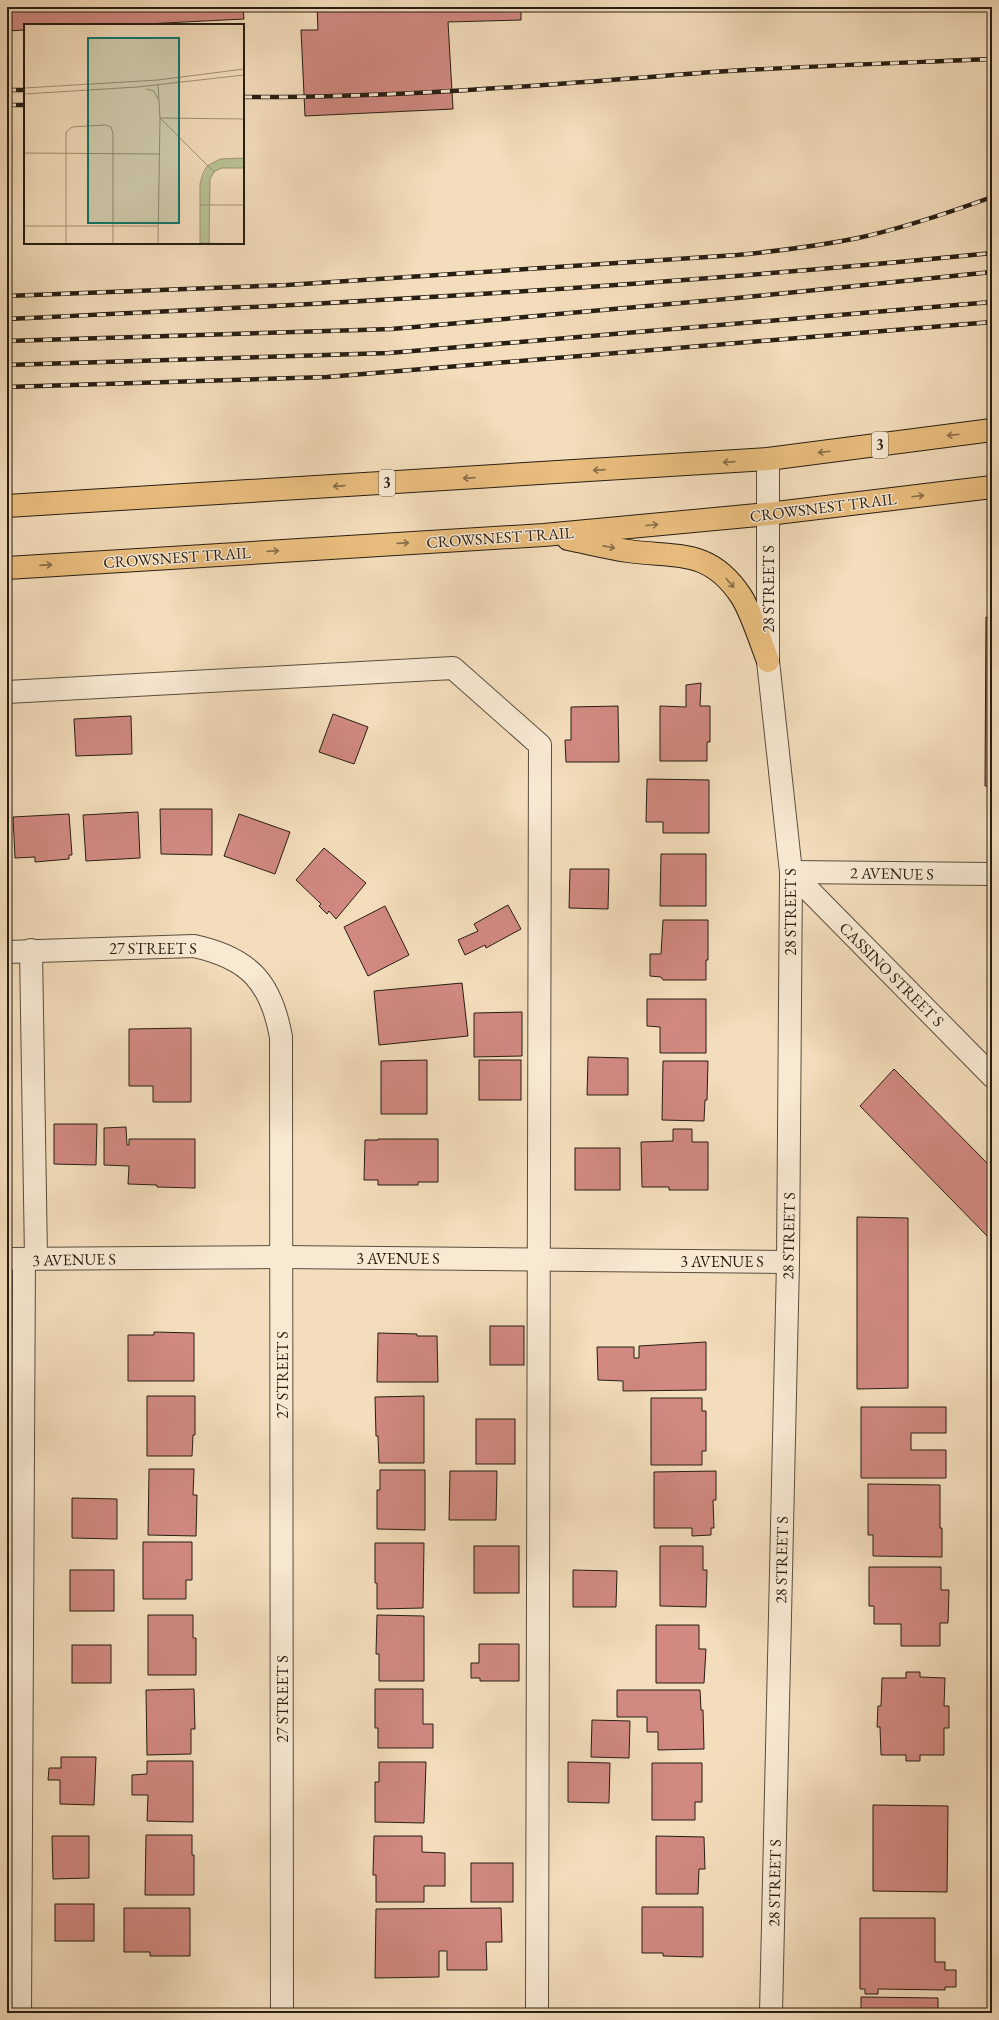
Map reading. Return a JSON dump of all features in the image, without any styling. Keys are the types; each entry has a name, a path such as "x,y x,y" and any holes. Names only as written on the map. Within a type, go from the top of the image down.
{"highway":[{"name":"3","path":"7,506 768,459 992,430"},
{"name":"CROWSNEST TRAIL","path":"7,568 544,535 768,514 992,487"},
{"path":"544,535 630,551 687,557 707,564 723,574 742,597 768,661"}],"street":[{"name":"28 STREET S","path":"768,459 768,661 791,872 788,1262 771,2013"},
{"path":"7,692 453,668 540,745 537,2013"},
{"name":"2 AVENUE S","path":"791,872 992,874"},
{"name":"CASSINO STREET S","path":"791,872 992,1076"},
{"name":"27 STREET S","path":"7,952 31,950 194,946 222,954 239,962 252,972 263,985 271,1000 278,1019 281,1037 282,1257 282,2013"},
{"path":"20,2013 22,1259 31,950"},
{"name":"3 AVENUE S","path":"22,1259 282,1257 788,1262"}],"building":[{"path":"7,7 283,7 243,9 244,19 145,24 24,24 24,30 7,31"},
{"path":"317,7 521,7 521,20 448,22 453,109 305,116 301,30 318,30"},
{"path":"986,617 992,617 992,786 985,786"},
{"path":"701,683 700,706 710,706 710,742 707,742 707,761 660,761 660,706 686,707 686,685"},
{"path":"618,706 619,762 566,762 565,740 571,740 571,707"},
{"path":"333,714 368,727 354,764 319,752"},
{"path":"131,716 132,754 76,756 74,719"},
{"path":"647,779 709,780 709,833 663,833 663,822 646,822"},
{"path":"160,809 212,809 212,855 161,854"},
{"path":"138,812 140,858 86,861 83,815"},
{"path":"69,814 72,855 69,855 69,859 35,862 35,857 15,858 13,817"},
{"path":"239,814 290,832 275,874 224,856"},
{"path":"324,848 366,883 336,919 329,911 327,914 319,906 321,904 296,880"},
{"path":"661,854 706,854 706,906 660,906"},
{"path":"570,869 609,869 608,909 569,908"},
{"path":"508,905 521,929 486,948 485,945 465,955 458,940 478,931 474,924"},
{"path":"385,906 409,955 368,976 344,927"},
{"path":"663,920 708,920 708,960 706,960 706,980 663,980 661,977 650,976 650,954 661,954"},
{"path":"462,983 468,1036 379,1045 374,991"},
{"path":"647,999 706,999 706,1053 660,1053 660,1027 647,1026"},
{"path":"522,1012 522,1056 474,1057 474,1013"},
{"path":"191,1028 191,1102 153,1102 153,1086 129,1086 129,1029"},
{"path":"588,1057 628,1058 628,1095 587,1095"},
{"path":"427,1060 427,1114 381,1114 381,1061"},
{"path":"479,1060 521,1060 521,1100 479,1100"},
{"path":"663,1061 708,1061 707,1100 705,1100 704,1121 662,1120"},
{"path":"894,1069 992,1168 992,1241 860,1106"},
{"path":"54,1124 97,1124 96,1165 54,1164"},
{"path":"126,1127 127,1145 129,1145 129,1139 195,1139 195,1188 157,1187 157,1185 128,1184 129,1166 104,1165 104,1128"},
{"path":"673,1129 692,1129 692,1142 708,1142 708,1190 669,1190 669,1187 642,1187 641,1142 673,1141"},
{"path":"438,1139 438,1182 418,1182 418,1185 378,1185 378,1180 364,1180 365,1140"},
{"path":"575,1148 620,1148 620,1190 575,1190"},
{"path":"857,1217 908,1218 908,1388 857,1389"},
{"path":"490,1326 524,1326 524,1365 490,1365"},
{"path":"154,1332 194,1333 194,1381 128,1381 128,1335 154,1335"},
{"path":"378,1333 437,1336 438,1382 377,1382"},
{"path":"706,1342 706,1390 623,1391 623,1381 598,1380 597,1347 634,1347 634,1358 639,1358 639,1346"},
{"path":"147,1396 195,1396 195,1435 193,1435 192,1456 147,1456"},
{"path":"424,1396 424,1463 379,1463 378,1436 376,1436 375,1397"},
{"path":"651,1398 702,1398 702,1411 706,1411 706,1451 702,1451 702,1465 651,1465"},
{"path":"861,1407 946,1407 946,1433 911,1433 911,1450 946,1450 946,1478 861,1478"},
{"path":"476,1419 515,1419 515,1464 476,1464"},
{"path":"149,1469 194,1469 193,1495 197,1495 196,1536 148,1535"},
{"path":"380,1470 425,1470 425,1530 377,1529 377,1490 380,1490"},
{"path":"450,1471 497,1471 496,1520 449,1520"},
{"path":"716,1471 716,1500 713,1500 714,1528 711,1528 711,1535 692,1536 692,1528 654,1528 654,1472"},
{"path":"868,1484 940,1485 942,1557 873,1556 873,1535 868,1535"},
{"path":"72,1498 117,1499 117,1539 72,1538"},
{"path":"143,1542 192,1542 192,1580 186,1580 186,1599 143,1599"},
{"path":"375,1543 424,1543 423,1608 377,1609 377,1583 375,1583"},
{"path":"474,1546 519,1546 519,1593 474,1593"},
{"path":"660,1546 703,1546 703,1570 707,1570 706,1607 660,1606"},
{"path":"869,1567 941,1567 941,1590 949,1590 948,1623 940,1623 940,1646 901,1646 901,1624 874,1624 874,1606 869,1606"},
{"path":"70,1570 114,1570 114,1611 70,1611"},
{"path":"573,1570 617,1571 616,1607 573,1607"},
{"path":"148,1615 193,1615 193,1638 196,1638 196,1675 148,1675"},
{"path":"377,1615 424,1616 424,1681 379,1681 379,1654 376,1654"},
{"path":"656,1625 699,1625 699,1649 706,1649 704,1683 656,1683"},
{"path":"479,1644 519,1644 519,1681 480,1681 480,1678 471,1678 471,1663 479,1663"},
{"path":"72,1645 111,1645 111,1683 72,1683"},
{"path":"906,1672 920,1672 920,1677 945,1678 944,1706 949,1706 949,1728 944,1728 944,1755 920,1755 920,1761 906,1761 906,1755 881,1755 880,1727 877,1727 878,1706 881,1706 882,1678 906,1678"},
{"path":"194,1689 195,1729 191,1729 191,1754 147,1755 146,1690"},
{"path":"375,1689 423,1689 423,1724 433,1724 433,1748 378,1748 378,1728 375,1728"},
{"path":"617,1690 700,1690 701,1710 703,1710 704,1749 658,1750 658,1732 647,1732 647,1717 617,1717"},
{"path":"592,1720 630,1721 629,1758 591,1757"},
{"path":"61,1757 96,1757 94,1805 60,1804 60,1780 48,1780 49,1768 61,1768"},
{"path":"147,1761 193,1761 193,1822 147,1821 148,1795 132,1795 132,1775 147,1774"},
{"path":"379,1762 426,1762 424,1823 375,1822 375,1782 379,1782"},
{"path":"568,1762 610,1763 609,1803 568,1802"},
{"path":"652,1763 702,1763 702,1802 695,1802 695,1820 652,1820"},
{"path":"873,1805 948,1806 947,1892 873,1891"},
{"path":"146,1835 192,1835 192,1855 194,1855 194,1895 145,1895"},
{"path":"52,1836 89,1836 89,1878 53,1879"},
{"path":"374,1836 422,1836 422,1852 445,1853 445,1886 424,1886 424,1902 376,1902 376,1875 373,1875"},
{"path":"656,1836 704,1837 705,1869 699,1869 698,1894 656,1894"},
{"path":"471,1863 513,1863 513,1902 471,1902"},
{"path":"55,1904 94,1904 94,1941 55,1941"},
{"path":"642,1907 703,1907 703,1957 663,1956 663,1953 642,1953"},
{"path":"124,1908 190,1908 190,1956 150,1956 150,1952 124,1952"},
{"path":"501,1908 502,1942 486,1942 487,1970 447,1970 447,1951 439,1951 439,1977 375,1978 376,1909"},
{"path":"860,1918 935,1918 935,1962 945,1962 945,1970 956,1970 956,1987 945,1987 945,1990 878,1989 878,1994 865,1994 865,1989 860,1989"},
{"path":"861,1997 938,1998 938,2013 861,2013"}],"railway":[{"path":"244,97 302,97 420,93 713,72 992,59"},
{"path":"7,90 24,90"},
{"path":"7,105 24,105"},
{"path":"7,296 287,285 737,255 798,248 858,238 926,220 992,197"},
{"path":"7,319 500,293 746,275 992,253"},
{"path":"7,341 392,329 737,298 992,272"},
{"path":"7,365 389,353 992,302"},
{"path":"7,387 327,377 992,322"}]}
